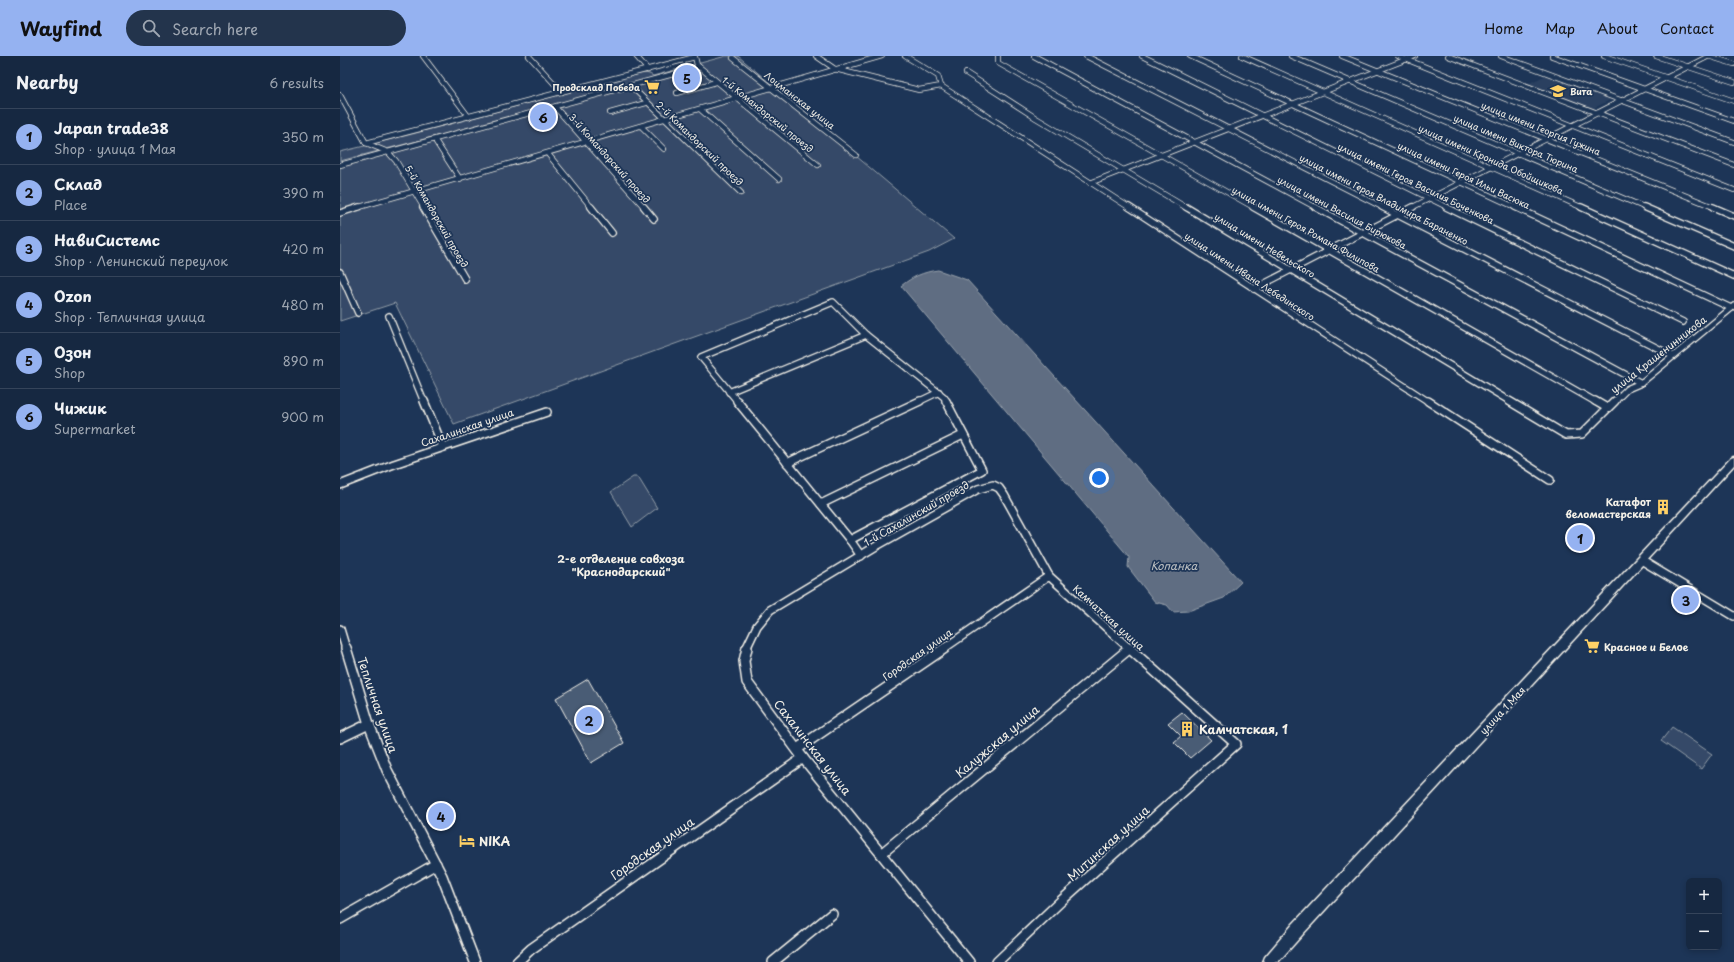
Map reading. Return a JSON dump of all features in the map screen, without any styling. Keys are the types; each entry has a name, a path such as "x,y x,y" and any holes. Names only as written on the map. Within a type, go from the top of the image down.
{"street":[{"path":"423,56 469,116"},
{"path":"529,56 562,92"},
{"path":"636,56 648,70"},
{"path":"816,56 835,69 920,90 941,86 938,76 905,56"},
{"path":"340,213 701,110 882,56"},
{"name":"улица имени Героя Романа Филипова","path":"998,56 998,63 1607,408"},
{"name":"улица имени Василия Бирюкова","path":"1034,56 1364,232 1642,383"},
{"name":"улица имени Героя Владимира Бараненко","path":"1086,56 1673,356"},
{"name":"улица имени Героя Василия Боченкова","path":"1142,56 1429,199 1683,322"},
{"name":"улица имени Героя Ильи Васюка","path":"1190,56 1733,307"},
{"name":"улица имени Кронида Обойщикова","path":"1242,56 1734,276"},
{"name":"улица имени Виктора Тюрина","path":"1291,56 1734,246"},
{"name":"улица имени Георгия Гужина","path":"1342,56 1734,216"},
{"path":"1398,56 1734,190"},
{"path":"1090,183 1415,56"},
{"path":"1448,56 1734,165"},
{"path":"1501,56 1734,142"},
{"path":"1552,56 1734,121"},
{"path":"1604,56 1734,101"},
{"path":"1656,56 1734,82"},
{"path":"1254,289 1709,56 1734,64"},
{"path":"340,165 699,68 695,57 366,143"},
{"name":"Лоцманская улица","path":"733,58 856,155"},
{"name":"1-й Командорский проезд","path":"699,68 818,165"},
{"name":"улица имени Невельского","path":"966,73 1036,118 1556,430"},
{"path":"677,93 716,82"},
{"name":"2-й Командорский проезд","path":"631,86 646,103 741,193"},
{"name":"улица имени Ивана Лебединского","path":"941,86 1550,480"},
{"path":"340,95 366,143 388,152"},
{"path":"610,113 646,103"},
{"name":"3-й Командорский проезд","path":"555,107 654,219"},
{"path":"701,110 779,178"},
{"path":"642,127 664,149"},
{"path":"436,142 460,179"},
{"name":"5-й Командорский проезд","path":"388,152 396,161 465,279"},
{"path":"548,154 612,233"},
{"path":"340,272 358,313"},
{"path":"850,540 982,470 944,396 866,335 833,302 701,357 850,540 861,556"},
{"name":"улица Крашенинникова","path":"1556,430 1573,436 1582,434 1627,389 1642,383 1733,307"},
{"path":"388,316 443,447"},
{"path":"729,392 866,335"},
{"path":"787,463 939,392"},
{"name":"Сахалинская улица","path":"340,485 394,464 547,412"},
{"path":"821,504 964,435"},
{"name":"улица 1 Мая","path":"1270,962 1734,460"},
{"name":"1-й Сахалинский проезд","path":"851,562 978,489 993,485"},
{"name":"Камчатская улица","path":"993,485 999,488 1004,495 1048,576 1236,744"},
{"path":"1641,560 1734,616"},
{"name":"Сахалинская улица","path":"851,562 770,610 756,624 746,651 743,668 747,682 803,758 969,962"},
{"name":"Городская улица","path":"797,749 1048,576"},
{"name":"Тепличная улица","path":"340,629 369,724 388,770 442,876 475,962"},
{"name":"Калужская улица","path":"881,854 1129,649"},
{"path":"340,738 369,724"},
{"name":"Митинская улица","path":"997,962 1061,901 1236,744"},
{"name":"Городская улица","path":"517,962 531,949 803,758"},
{"path":"340,919 436,864"},
{"path":"773,962 832,914"}],"shaded area":[{"path":"726,56 738,56 954,239 929,252 454,424 395,303 340,321 340,163 440,135 340,161 340,152 626,77 644,73 653,76"},
{"path":"1547,75 1612,99 1592,109 1527,84"},
{"path":"633,477 638,477 657,508 632,527 611,492"},
{"path":"1672,727 1712,754 1701,769 1661,741"}],"water":[{"name":"Копанка","path":"938,270 967,280 1241,582 1224,598 1188,611 1173,612 1167,605 1155,602 1128,567 1129,557 901,286 918,275"}],"building":[{"path":"588,679 624,743 591,763 556,698"},
{"name":"Камчатская, 1","path":"1182,712 1211,740 1190,758 1174,742 1181,736 1168,723"}],"place":[{"name":"Озон","path":"687,78"},
{"name":"Продсклад Победа","path":"652,87"},
{"name":"Вита","path":"1558,91"},
{"name":"Чижик","path":"543,117"},
{"name":"Катафот веломастерская","path":"1663,507"},
{"name":"Japan trade38","path":"1580,538"},
{"name":"НавиСистемс","path":"1686,600"},
{"name":"Красное и Белое","path":"1592,646"},
{"name":"Склад","path":"589,720"},
{"name":"Камчатская, 1","path":"1187,729"},
{"name":"Ozon","path":"441,816"},
{"name":"NIKA","path":"467,841"}],"district":[{"name":"2-е отделение совхоза \"Краснодарский\"","path":"621,564"}]}
